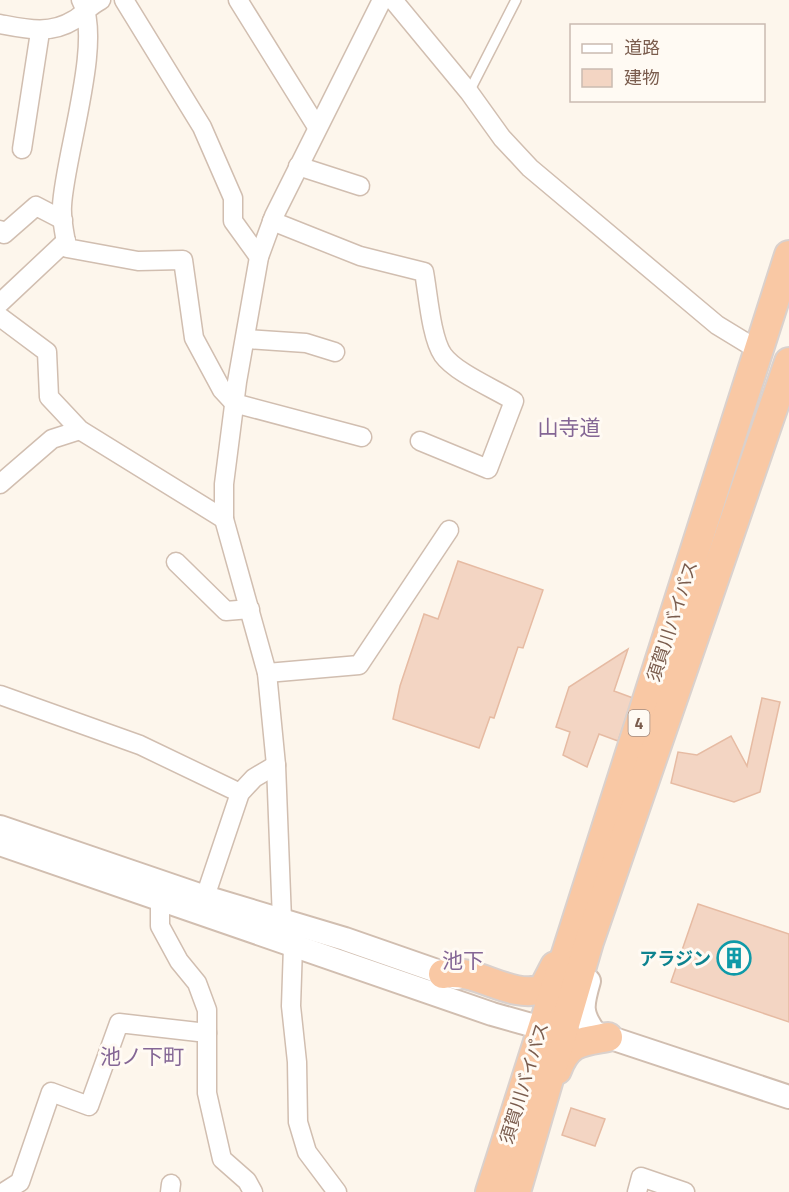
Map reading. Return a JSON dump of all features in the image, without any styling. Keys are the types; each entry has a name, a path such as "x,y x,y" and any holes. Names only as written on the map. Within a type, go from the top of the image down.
{"highway":[{"name":"須賀川バイパス","path":"587,917 789,255"},
{"name":"須賀川バイパス","path":"516,1192 528,1109 552,1019 789,362"},
{"path":"443,974 459,971 517,990 534,992 543,989 587,917"},
{"path":"528,1109 570,1047 602,1035"},
{"name":"須賀川バイパス","path":"490,1192 528,1109"}],"street":[{"path":"124,0 202,127 233,198 233,221 260,257"},
{"path":"238,0 317,127"},
{"path":"337,1192 308,1152 298,1122 297,1062 291,1006 292,946 282,920 276,765 267,673 224,519 224,484 234,403 260,257 272,221 298,166 382,0"},
{"path":"393,0 469,92 502,138 530,168 717,324 759,350 789,362"},
{"path":"0,24 40,32 75,20 89,3"},
{"path":"89,3 88,48 62,207 67,248 138,261 183,260 194,338 222,390 234,403 362,437"},
{"path":"22,149 40,32"},
{"path":"298,166 360,186"},
{"path":"0,230 4,234 36,206 63,220"},
{"path":"272,221 360,256 424,272 436,337 443,355 462,371 514,401 488,469 420,441"},
{"path":"0,303 66,241"},
{"path":"0,317 47,352 49,397 80,430 224,519"},
{"path":"247,339 306,343 335,352"},
{"path":"0,484 52,439 80,430"},
{"path":"267,673 359,665 449,531"},
{"path":"176,562 226,611 250,609"},
{"path":"0,695 140,745 240,793"},
{"path":"205,897 240,793 254,778 276,765"},
{"path":"0,827 205,897 282,920 443,974 552,1019"},
{"path":"0,844 492,1014 525,1029 531,1036 528,1109"},
{"path":"160,899 160,926 179,961 197,983 207,1010 207,1092 222,1159 246,1181 253,1192"},
{"path":"587,917 596,956 583,1005 584,1019 602,1035"},
{"path":"282,920 326,943 789,1097"},
{"path":"492,1014 552,1019"},
{"path":"4,1192 20,1182 51,1092 89,1106 119,1023 207,1033"},
{"path":"637,1192 641,1177 685,1192"}],"lane":[{"path":"469,92 516,0"}],"building":[{"path":"458,561 543,590 523,648 518,647 494,718 490,717 479,748 393,719 400,686 424,614 438,619"},
{"path":"628,649 614,691 633,698 618,741 599,734 587,767 563,755 570,732 556,727 569,687"},
{"path":"762,698 780,702 760,792 734,802 671,783 678,752 697,755 731,736 747,766"},
{"name":"アラジン","path":"698,904 789,934 789,1022 671,982"},
{"path":"571,1108 605,1119 595,1146 562,1135"}],"place":[{"name":"アラジン","path":"734,958"}],"district":[{"name":"山寺道","path":"569,427"},
{"name":"池下","path":"463,960"},
{"name":"池ノ下町","path":"142,1056"}]}
